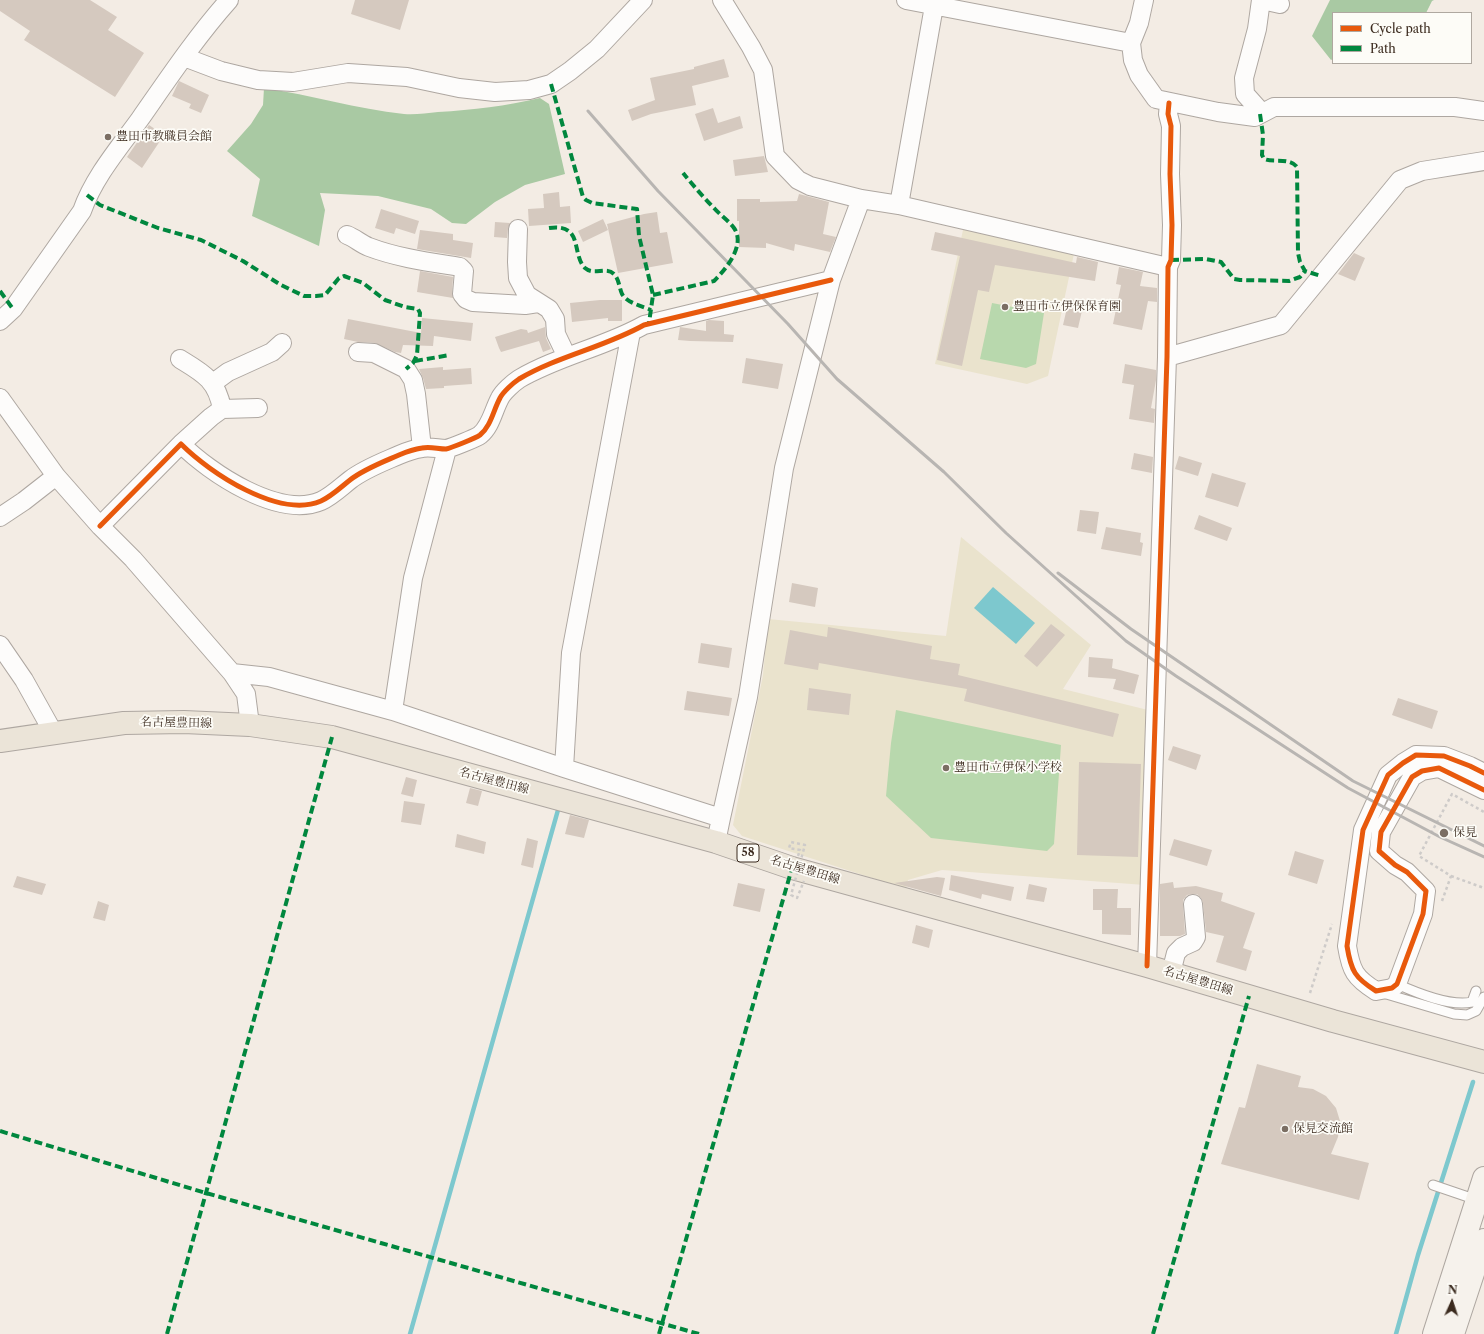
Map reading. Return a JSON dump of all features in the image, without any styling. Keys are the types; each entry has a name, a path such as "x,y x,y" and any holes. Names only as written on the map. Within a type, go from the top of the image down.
{"main road":[{"name":"名古屋豊田線","path":"0,740 124,723 184,722 250,725 332,737 716,842 792,868 1147,966 1333,1021 1484,1062"}],"street":[{"path":"0,321 13,309 82,211 88,195 104,170 214,16 229,0"},
{"path":"184,57 222,71 258,80 293,82 348,74 407,77 459,88 495,92 529,90 551,84 570,71 597,49 643,0"},
{"path":"722,0 752,48 763,70 775,156 798,180 810,186 861,199 899,205 1168,267"},
{"path":"906,0 1132,43"},
{"path":"1144,0 1139,23 1132,43 1133,60 1139,75 1156,99 1169,103 1218,112 1255,117 1274,107 1455,106 1484,111"},
{"path":"1262,113 1246,94 1244,78 1257,29 1262,0 1280,4"},
{"path":"899,205 934,6"},
{"path":"1147,966 1167,357 1168,267 1171,260 1172,225 1170,174 1171,126 1168,114 1169,103"},
{"path":"1167,357 1281,325 1400,180 1422,171 1484,161"},
{"path":"716,842 720,818 748,697 784,468 831,280 861,199"},
{"path":"518,229 518,278 527,295 548,309 555,319 556,334 567,357"},
{"path":"347,235 354,237 368,247 410,259 460,266 464,271 462,294 466,299 473,302 525,305 538,303"},
{"path":"181,444 214,471 250,493 265,499 298,505 311,504 322,501 352,479 376,465 399,455 422,448 447,449 479,435 490,422 501,396 518,380 567,357 631,332 644,325 831,280"},
{"path":"564,768 571,653 631,332"},
{"path":"213,383 228,372 272,352 282,343"},
{"path":"358,352 374,353 406,369 413,380 416,394 422,448"},
{"path":"180,360 196,369 213,383 220,399 222,409"},
{"path":"0,398 56,476 100,526 133,559 232,673 246,694 250,725"},
{"path":"100,526 181,444 211,417 222,409 258,408"},
{"path":"393,711 414,578 447,449"},
{"path":"0,516 24,501 56,476"},
{"path":"0,645 24,680 52,732"},
{"path":"232,673 269,677 393,711 720,818"},
{"path":"1484,773 1444,756 1416,755 1388,775 1363,830 1347,946 1350,965 1361,981 1376,991 1392,988 1397,984 1423,914 1426,891 1407,872 1395,865 1379,851 1381,832 1412,777 1422,771 1439,768 1484,790"},
{"path":"1171,973 1176,953 1182,947 1193,942 1196,937 1193,904"},
{"path":"1434,1334 1484,1178"},
{"path":"1453,1334 1484,1240"}],"lane":[{"path":"1397,984 1423,995 1464,1004 1472,1002 1476,991"},
{"path":"1376,991 1454,1014 1467,1015 1476,1011 1484,997"},
{"path":"1434,1185 1477,1200"}],"path":[{"path":"798,856 800,850 789,848 791,842 805,845 791,895 796,898 804,881"},
{"path":"1451,876 1484,888"}],"shaded area":[{"name":"豊田市立伊保保育園","path":"964,225 1075,249 1048,376 1027,384 935,364"},
{"name":"豊田市立伊保小学校","path":"961,537 1091,645 1063,689 1148,710 1145,885 942,870 908,880 906,889 742,836 733,825 763,675 768,619 946,636"}],"green space":[{"path":"1330,0 1434,0 1426,12 1332,12 1331,60 1312,36"},
{"path":"264,88 369,109 408,114 489,107 540,98 549,104 565,174 525,185 495,202 466,224 452,223 431,209 378,196 320,193 325,210 319,246 252,216 260,179 227,151 251,124 263,105"},
{"path":"992,303 1044,313 1036,364 1026,368 980,359"},
{"path":"896,710 1061,745 1054,844 1047,851 931,838 886,796"}],"water":[{"path":"993,587 1035,623 1016,644 974,608"}],"building":[{"path":"0,0 90,0 117,17 108,30 144,53 115,97 24,40 30,31 0,11"},
{"path":"355,0 409,0 400,30 351,14"},
{"path":"724,59 729,77 692,86 696,105 651,114 632,121 628,110 655,100 650,78 694,69 694,67"},
{"path":"179,81 209,95 201,113 189,108 191,104 172,96"},
{"path":"713,108 718,123 740,116 743,128 704,141 695,114"},
{"path":"149,125 164,135 142,168 127,157"},
{"path":"764,156 768,172 735,176 733,160"},
{"path":"559,192 560,207 570,206 571,223 529,226 528,209 544,208 543,194"},
{"path":"799,194 829,202 823,234 836,237 830,252 795,244 794,251 766,243 766,248 739,247 737,199 760,199 760,202 797,201"},
{"path":"381,209 419,221 415,234 396,228 394,234 375,228"},
{"path":"657,212 660,233 667,232 673,263 618,273 607,224"},
{"path":"603,219 608,230 583,242 578,231"},
{"path":"495,222 510,223 507,238 494,237"},
{"path":"420,230 453,234 453,240 473,243 471,258 417,249"},
{"path":"935,232 1076,263 1077,257 1098,262 1095,281 995,265 989,292 978,290 962,366 937,360 960,256 931,250"},
{"path":"1354,253 1365,258 1355,281 1338,274"},
{"path":"1119,267 1143,272 1140,286 1157,288 1157,302 1148,301 1142,330 1113,324 1121,285 1116,284"},
{"path":"420,271 453,277 453,298 417,292"},
{"path":"1069,299 1084,302 1078,328 1063,325"},
{"path":"600,300 622,300 622,321 608,321 608,318 572,322 570,303"},
{"path":"422,318 473,323 471,341 434,336 433,346 403,345 401,353 395,352 375,343 344,339 348,319 421,333"},
{"path":"706,321 724,321 724,334 734,335 733,342 678,340 680,327 706,331"},
{"path":"545,327 546,338 551,349 543,352 539,341 501,352 495,337 521,329 527,330 528,333"},
{"path":"746,358 783,364 778,389 742,383"},
{"path":"1125,364 1156,370 1156,380 1151,408 1155,409 1154,423 1129,419 1134,385 1122,383"},
{"path":"443,367 443,370 471,368 472,384 426,389 419,369"},
{"path":"1134,453 1153,457 1152,473 1131,469"},
{"path":"1179,456 1202,463 1198,476 1175,469"},
{"path":"1212,473 1246,483 1238,507 1205,497"},
{"path":"1080,510 1099,512 1096,534 1077,531"},
{"path":"1199,515 1232,528 1227,541 1194,529"},
{"path":"1106,527 1141,533 1140,542 1143,543 1141,556 1101,549"},
{"path":"792,583 818,588 815,607 789,602"},
{"path":"1051,624 1065,635 1037,667 1024,656"},
{"path":"828,627 932,646 930,659 960,664 958,675 1119,714 1113,737 964,701 967,689 819,663 818,670 784,664 790,630 827,637"},
{"path":"701,643 732,648 729,668 698,663"},
{"path":"1089,657 1113,659 1112,668 1139,675 1134,694 1113,689 1116,679 1088,677"},
{"path":"809,688 851,694 849,715 807,710"},
{"path":"687,691 732,698 729,716 684,710"},
{"path":"1398,698 1438,711 1432,729 1392,715"},
{"path":"1173,746 1201,755 1196,770 1168,760"},
{"path":"1079,762 1141,764 1138,857 1077,855"},
{"path":"406,777 417,780 413,797 401,794"},
{"path":"470,788 482,791 478,806 466,803"},
{"path":"404,801 425,804 421,825 401,822"},
{"path":"570,815 589,820 584,838 565,834"},
{"path":"457,834 486,842 484,854 455,847"},
{"path":"527,838 538,841 533,868 521,865"},
{"path":"1174,839 1212,850 1207,866 1169,855"},
{"path":"1295,851 1324,860 1317,884 1288,875"},
{"path":"951,875 1014,887 1011,901 982,894 981,899 949,890"},
{"path":"17,876 46,884 42,895 13,887"},
{"path":"937,877 945,878 941,896 894,883"},
{"path":"1173,882 1174,888 1196,886 1223,893 1221,901 1255,913 1243,948 1252,951 1246,971 1216,962 1224,936 1206,932 1203,903 1197,894 1187,895 1183,900 1185,934 1180,936 1160,936 1160,884"},
{"path":"738,883 765,889 760,912 733,906"},
{"path":"1029,884 1047,888 1044,902 1026,899"},
{"path":"1093,889 1118,889 1117,908 1131,908 1131,935 1102,934 1102,910 1093,910"},
{"path":"98,901 109,905 105,921 93,918"},
{"path":"916,925 933,930 929,948 912,943"},
{"name":"保見交流館","path":"1257,1064 1301,1076 1298,1087 1313,1089 1326,1096 1336,1108 1340,1121 1338,1137 1331,1154 1369,1163 1359,1200 1221,1164 1239,1107 1245,1108"}],"waterway":[{"path":"410,1334 558,810"},
{"path":"1396,1334 1418,1255 1473,1082"}],"railway":[{"path":"588,111 658,191 788,324 837,379 944,472 1006,533 1126,641 1176,676 1348,788 1440,837 1484,857"},
{"path":"1058,573 1131,629 1353,781 1484,846"}],"marked path":[{"path":"551,84 583,197 592,203 637,209 639,236 653,295 649,323"},
{"path":"1260,114 1263,135 1262,155 1264,159 1286,161 1297,167 1298,253 1300,262 1305,271 1321,276"},
{"path":"653,295 714,281 729,263 738,242 734,228 716,211 683,173"},
{"path":"87,195 100,205 158,228 201,240 243,261 281,285 304,296 325,295 339,278 344,276 363,283 385,300 405,307 418,309 420,313 417,355 413,363 406,369"},
{"path":"549,228 560,228 567,230 575,241 578,255 585,268 592,271 611,272 617,278 622,294 627,300 651,310"},
{"path":"1171,260 1206,259 1221,262 1234,279 1240,280 1289,281 1300,277 1305,271"},
{"path":"0,291 13,309"},
{"path":"415,361 450,355"},
{"path":"167,1334 332,737"},
{"path":"659,1334 792,868"},
{"path":"1153,1334 1249,996"},
{"path":"0,1131 206,1193 699,1334"}],"cycle path":[{"path":"1147,966 1167,357 1168,267 1171,260 1172,225 1170,174 1171,126 1168,114 1169,103"},
{"path":"100,526 181,444 209,468 227,480 266,499 285,504 304,505 321,501 333,494 361,472 399,455 425,447 446,449 480,435 487,427 500,398 506,390 519,379 550,364 629,333 644,325 831,280"},
{"path":"1484,773 1444,756 1416,755 1388,775 1363,830 1347,946 1350,962 1355,973 1363,982 1376,991 1392,988 1397,984 1423,914 1426,891 1407,872 1395,865 1379,851 1381,832 1412,777 1422,771 1439,768 1484,790"}],"place":[{"name":"豊田市教職員会館","path":"108,137"},
{"name":"豊田市立伊保保育園","path":"1005,307"},
{"name":"豊田市立伊保小学校","path":"946,768"},
{"name":"保見","path":"1444,833"},
{"name":"保見交流館","path":"1285,1129"}]}
